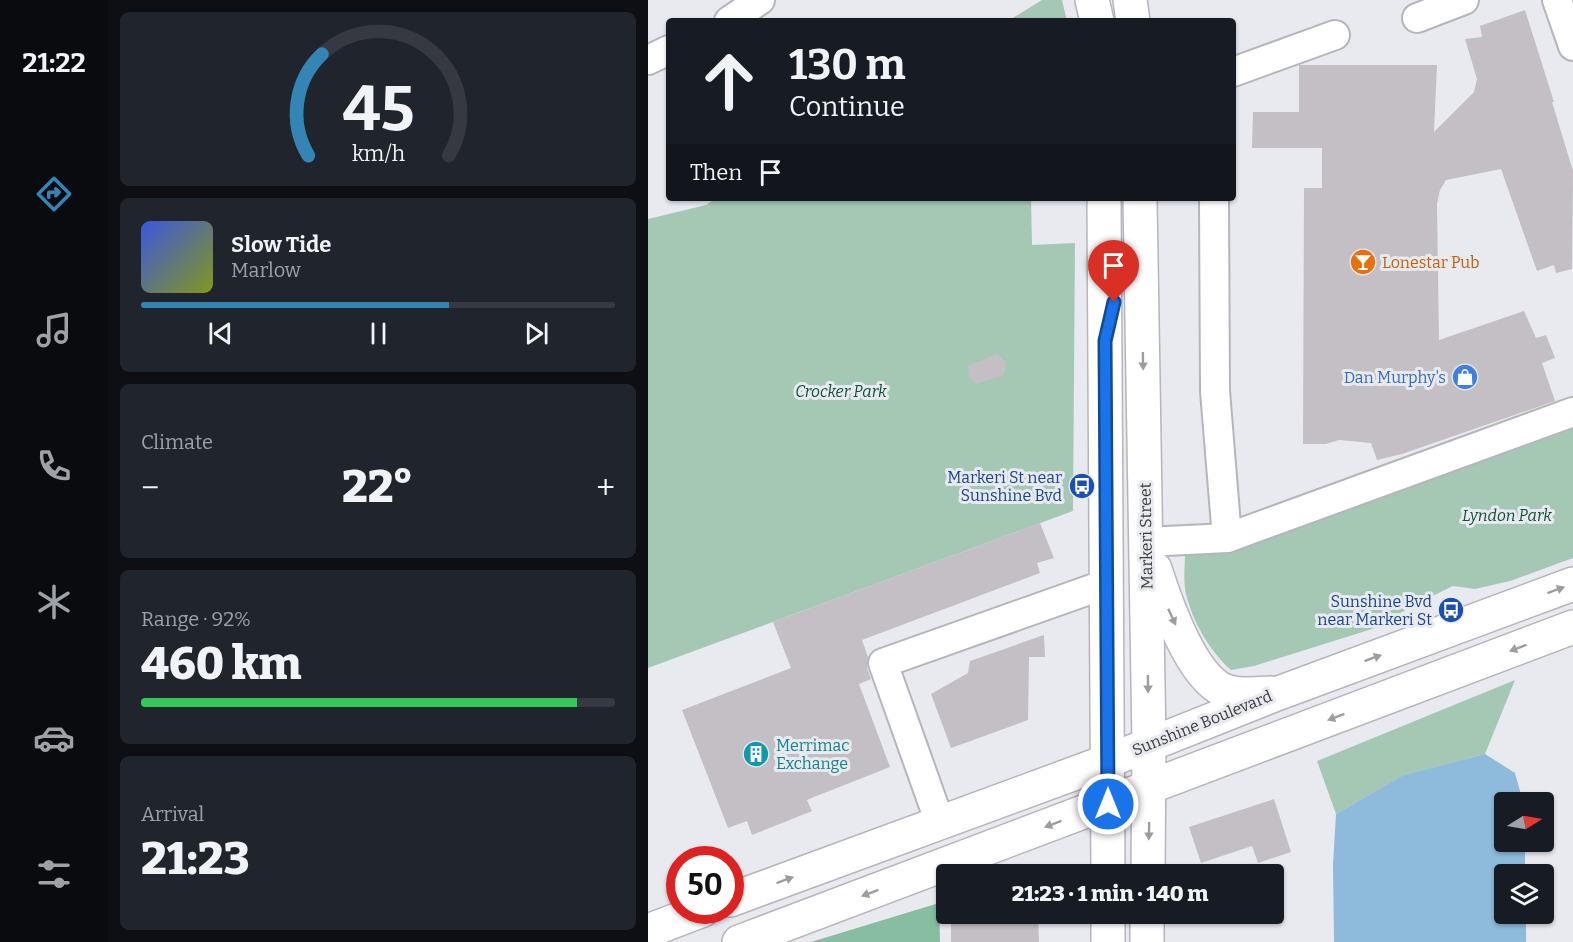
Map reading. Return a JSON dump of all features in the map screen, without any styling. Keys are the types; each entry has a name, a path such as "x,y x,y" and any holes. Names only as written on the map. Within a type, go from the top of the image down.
{"main road":[{"path":"1092,0 1095,18"},
{"path":"1130,0 1133,18"},
{"path":"1104,201 1108,864"},
{"name":"Markeri Street","path":"1140,201 1149,744 1148,864"},
{"path":"1146,542 1168,607 1180,634 1198,665 1215,686 1243,694 1279,693"},
{"name":"Sunshine Boulevard","path":"744,895 1108,761 1279,693 1573,584"},
{"path":"739,942 1573,627"},
{"path":"648,931 667,924"},
{"path":"1108,924 1108,942"},
{"path":"1147,924 1147,942"}],"street":[{"path":"733,18 760,0"},
{"path":"1417,18 1464,0"},
{"path":"1557,0 1573,46"},
{"path":"1236,71 1335,35"},
{"path":"648,60 666,51"},
{"path":"1105,341 1119,283 1118,201"},
{"path":"1214,201 1215,392 1227,538"},
{"path":"1146,542 1227,538 1573,412"},
{"path":"940,823 883,663 1106,584"}],"green space":[{"path":"1042,0 1062,0 1066,18 1013,18"},
{"name":"Crocker Park","path":"712,201 1031,201 1032,245 1075,243 1073,511 648,668 648,219 706,205"},
{"name":"Lyndon Park","path":"1573,423 1573,558 1510,581 1475,589 1453,586 1372,629 1254,666 1231,670 1203,635 1186,594 1185,552 1229,553"},
{"path":"1515,680 1485,754 1405,775 1336,814 1317,761"},
{"path":"936,904 936,924 940,924 940,942 811,942"}],"water":[{"path":"1485,754 1515,773 1520,792 1494,792 1494,852 1525,852 1525,864 1494,864 1494,924 1526,924 1526,942 1334,942 1333,865 1336,814 1404,775"}],"building":[{"path":"1525,10 1573,171 1572,269 1556,273 1554,265 1537,271 1501,169 1446,180 1440,190 1437,204 1439,340 1524,311 1536,338 1546,335 1555,358 1542,363 1555,401 1402,454 1377,460 1371,443 1339,440 1326,444 1303,444 1304,188 1322,188 1322,148 1252,148 1253,112 1299,112 1299,65 1437,65 1434,132 1474,92 1477,79 1465,39 1482,37 1480,26"},
{"path":"998,354 1006,363 1004,375 977,384 969,377 968,365"},
{"path":"1040,523 1054,558 1037,563 1040,573 862,640 868,657 867,668 871,679 859,684 890,767 807,800 812,811 752,835 747,821 728,828 682,710 791,668 773,622"},
{"path":"1044,635 1045,657 1029,657 1028,720 951,748 931,694 968,673 970,661"},
{"path":"1274,799 1291,852 1258,863 1252,846 1201,863 1189,827"},
{"path":"951,924 1038,924 1039,942 951,942"}],"place":[{"name":"Lonestar Pub","path":"1363,262"},
{"name":"Dan Murphy's","path":"1465,377"},
{"name":"Markeri St near Sunshine Bvd","path":"1082,486"},
{"name":"Sunshine Bvd near Markeri St","path":"1451,610"},
{"name":"Merrimac Exchange","path":"756,754"}],"route":[{"path":"1108,804 1105,341 1114,302"}]}
